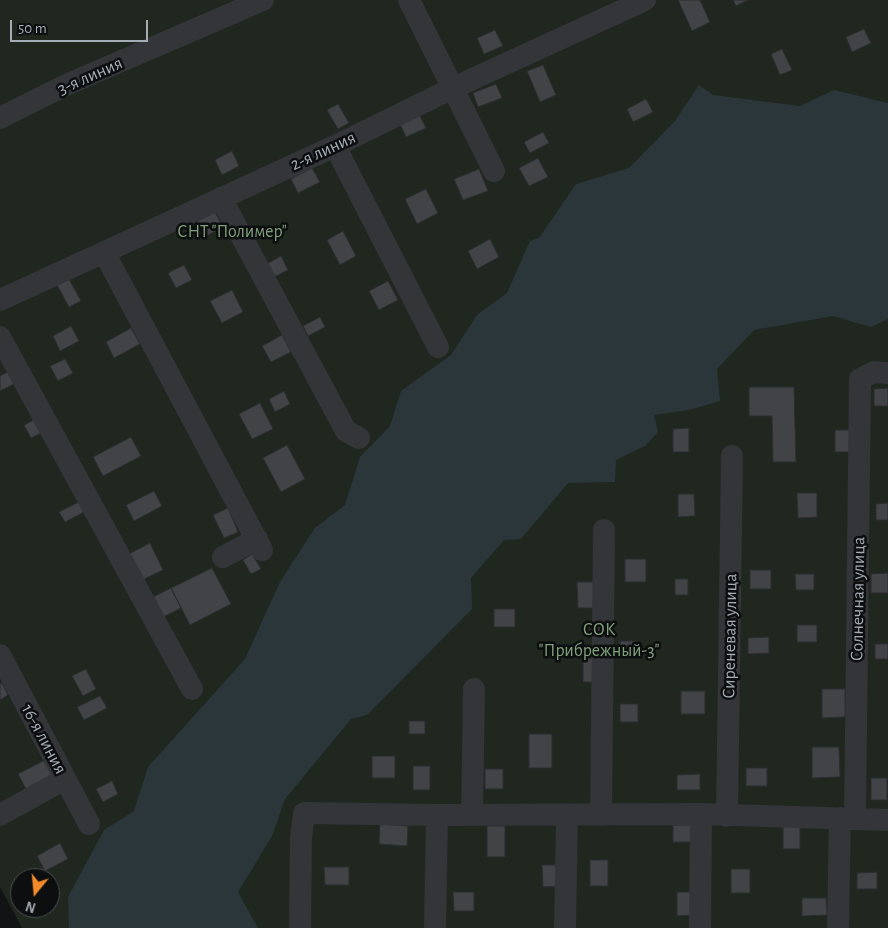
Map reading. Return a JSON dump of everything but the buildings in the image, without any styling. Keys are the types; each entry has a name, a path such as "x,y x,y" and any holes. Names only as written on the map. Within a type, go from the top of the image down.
{"street":[{"name":"3-я линия","path":"0,118 66,85 263,0"},
{"path":"409,0 494,171"},
{"name":"2-я линия","path":"0,300 335,146 452,88 645,0"},
{"path":"335,146 438,346"},
{"path":"221,198 346,431 359,438"},
{"path":"104,252 259,545 223,557"},
{"path":"0,337 192,689"},
{"name":"Солнечная улица","path":"838,928 848,819 860,379 874,372 888,373"},
{"name":"Сиреневая улица","path":"727,816 732,456"},
{"path":"601,815 604,530"},
{"name":"16-я линия","path":"0,655 89,824"},
{"path":"472,815 474,689"},
{"path":"0,815 65,779"},
{"path":"300,928 304,813 437,815 702,814 888,820"},
{"path":"700,928 702,814"},
{"path":"436,928 437,815"},
{"path":"565,928 567,815"}],"green space":[{"path":"0,0 888,0 888,928 22,928 17,918 60,918 60,868 10,868 10,906 0,887"}],"shaded area":[{"path":"699,85 713,95 800,106 834,90 888,103 888,319 871,327 833,316 754,330 717,369 720,401 689,410 654,415 658,432 645,446 616,460 615,482 568,483 521,539 504,540 471,578 472,609 367,715 351,719 285,799 272,836 238,892 258,928 69,928 68,897 104,830 134,811 148,767 245,659 280,582 315,528 345,505 360,457 390,426 401,391 451,355 477,315 507,293 530,241 539,238 576,184 629,168 675,121"}],"park label":[{"name":"СНТ \"Полимер\"","path":"232,232"},
{"name":"СОК \"Прибрежный-3\"","path":"599,640"}]}
